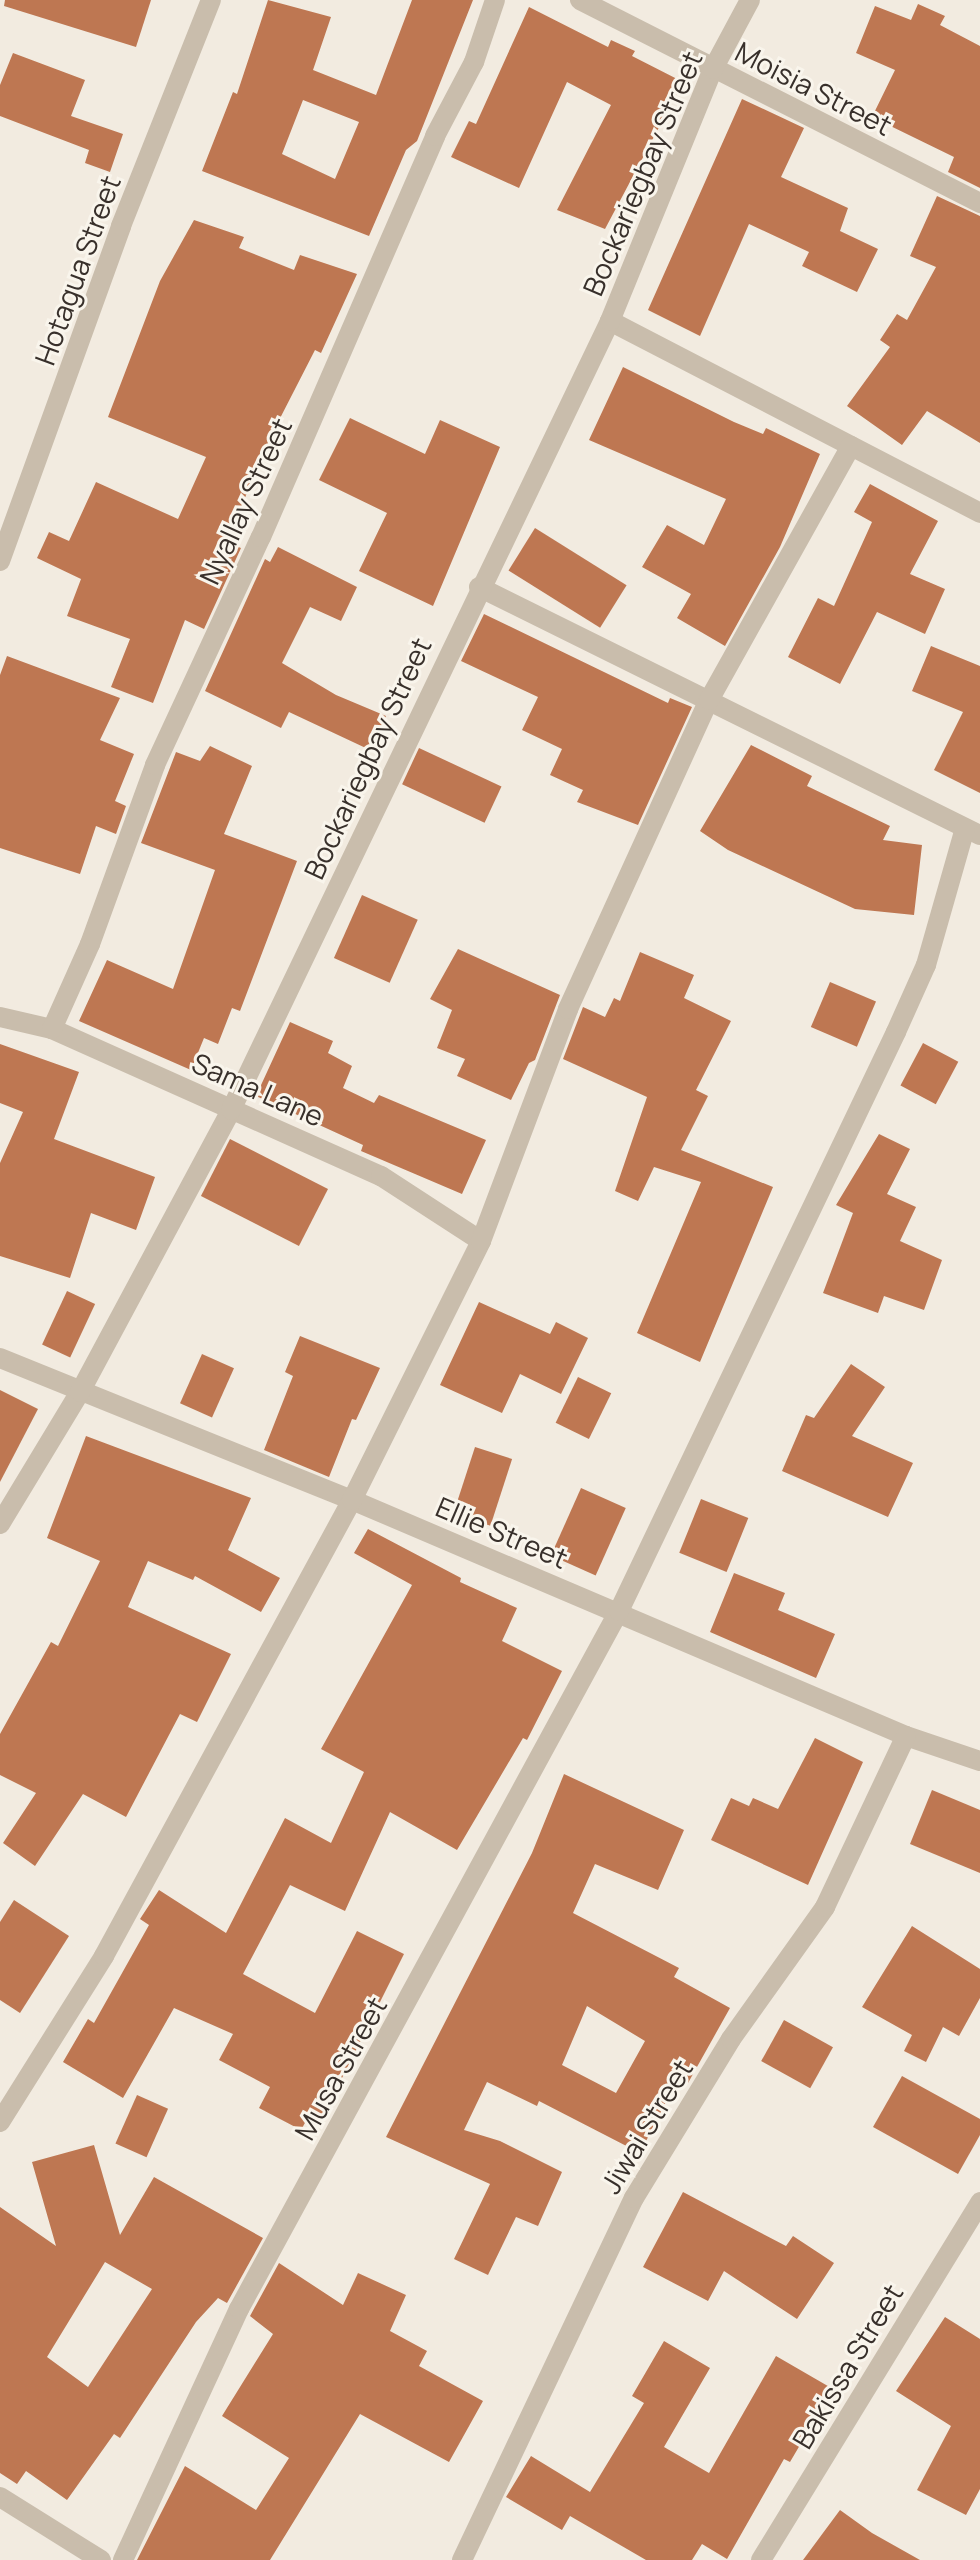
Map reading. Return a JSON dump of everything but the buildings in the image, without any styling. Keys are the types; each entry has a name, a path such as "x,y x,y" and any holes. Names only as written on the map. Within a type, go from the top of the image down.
{"street":[{"name":"Hotagua Street","path":"0,561 121,226 211,0"},
{"name":"Nyallay Street","path":"52,1029 90,944 155,765 268,523 435,136 474,62 495,0"},
{"name":"Moisia Street","path":"580,0 980,203"},
{"name":"Bockariegbay Street","path":"0,1524 80,1392 231,1110 479,587 610,321 713,69 750,0"},
{"path":"610,321 747,397 851,446 980,513"},
{"path":"0,2122 104,1956 352,1500 481,1241 568,1009 709,700 851,446"},
{"path":"479,587 973,832"},
{"name":"Musa Street","path":"123,2560 239,2309 619,1611 914,992 973,832"},
{"name":"Sama Lane","path":"0,1017 52,1029 381,1176 481,1241"},
{"name":"Ellie Street","path":"0,1358 619,1611 906,1736 980,1761"},
{"name":"Jiwai Street","path":"462,2560 634,2198 731,2039 825,1907 906,1736"},
{"name":"Bakissa Street","path":"761,2560 980,2202"},
{"path":"0,2497 101,2560"}]}
